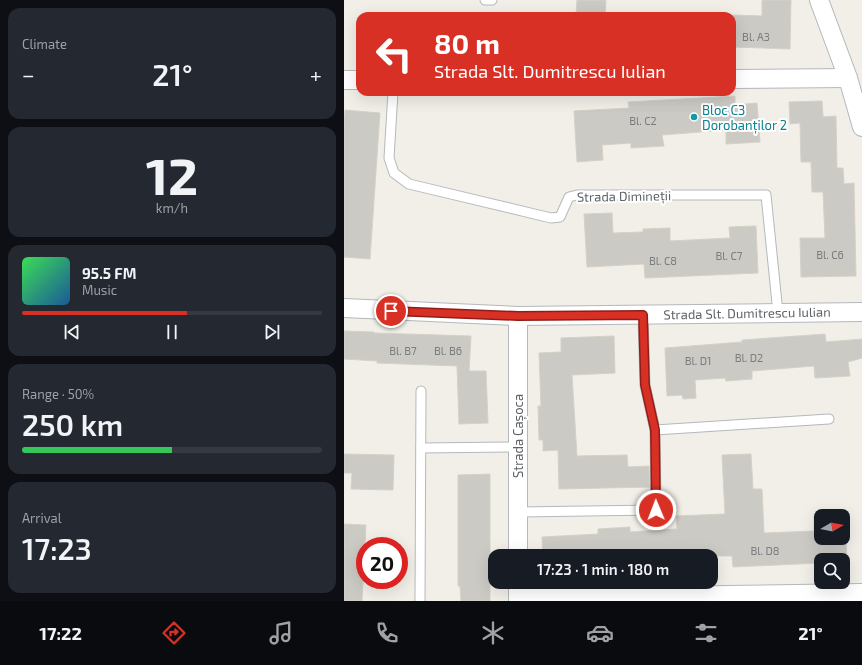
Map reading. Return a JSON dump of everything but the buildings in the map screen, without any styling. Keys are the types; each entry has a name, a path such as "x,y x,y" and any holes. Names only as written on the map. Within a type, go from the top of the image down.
{"street":[{"path":"819,0 848,78 862,127"},
{"path":"736,79 848,78"},
{"path":"344,80 356,80"},
{"name":"Strada Slt. Dumitrescu Iulian","path":"344,308 518,316 862,312"},
{"name":"Strada Cașoca","path":"518,316 518,549"},
{"path":"518,594 831,597 862,593"}],"lane":[{"path":"485,0 492,0"},
{"name":"Strada Dimineții","path":"393,96 389,158 394,173 409,184 551,218 560,217 569,197 577,195 766,195 778,313"},
{"path":"518,512 656,510 655,430 645,385 643,315"},
{"path":"420,601 421,391"},
{"path":"655,430 829,419"},
{"path":"421,448 518,446"}],"place":[{"name":"Bloc C3 Dorobanților 2","path":"694,117"}],"route":[{"path":"391,311 518,316 643,315 645,385 655,430 656,510"}]}
